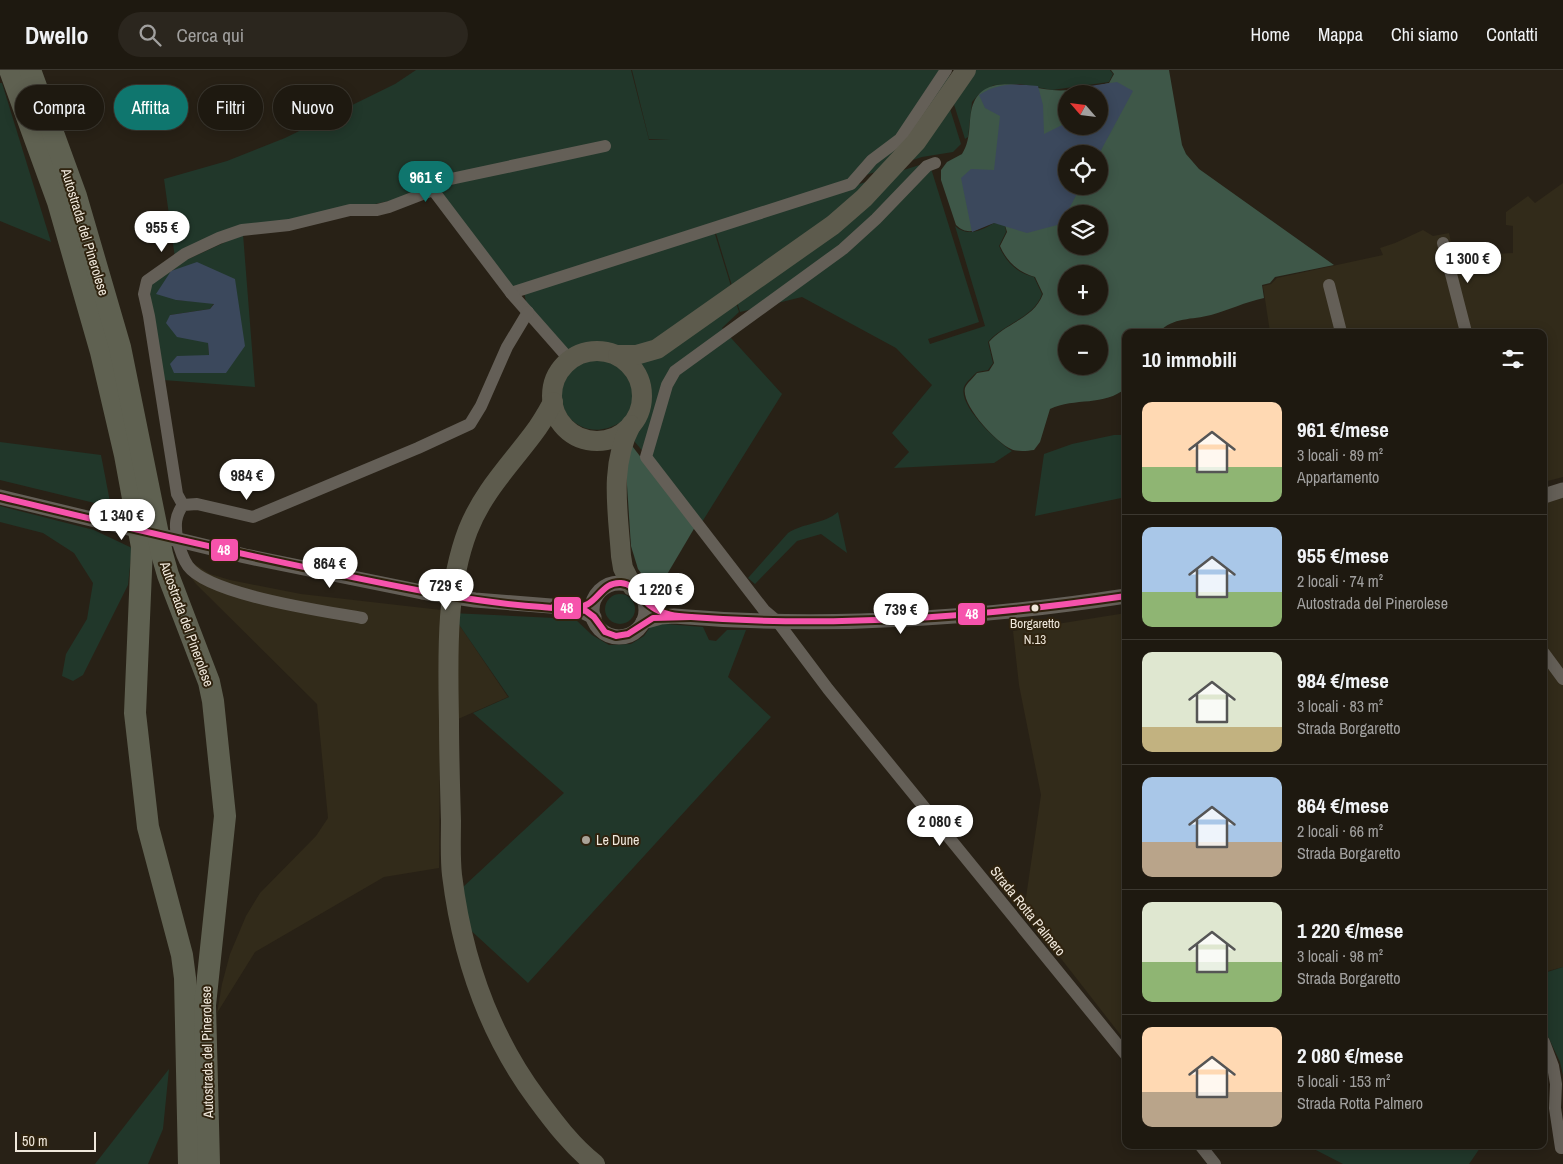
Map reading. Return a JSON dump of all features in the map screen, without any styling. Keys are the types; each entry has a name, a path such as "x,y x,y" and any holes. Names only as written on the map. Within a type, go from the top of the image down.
{"highway":[{"name":"Autostrada del Pinerolese","path":"10,70 67,199 120,347 162,554 209,682 213,701 225,816 205,1004 209,1164"},
{"name":"Autostrada del Pinerolese","path":"30,70 67,199 125,455 142,547 135,713 148,827 182,955 185,978 189,1164"}],"main road":[{"path":"618,356 636,355 657,349 833,225 859,203 916,142 966,70"},
{"path":"632,586 623,568 621,556 616,476 620,448 642,403 644,376 657,349"},
{"path":"571,432 556,414 553,402 556,379 570,360 593,351 606,352 618,356 632,367 642,392"},
{"path":"553,402 534,434 505,467 483,498 468,531 458,567 451,609 448,686 452,874 468,962 489,1020 518,1074 552,1119 583,1154 595,1164"},
{"path":"593,440 619,435 632,424"},
{"path":"505,467 542,439 557,433 571,432 593,440 606,455 616,476"},
{"path":"611,584 615,578 621,556"}],"street":[{"path":"511,293 851,184 872,160 900,139 946,70"},
{"path":"183,505 176,494 149,316 145,302 144,294 148,281 185,254 234,233 289,225 350,210 377,210 421,196 446,180 605,146"},
{"name":"Strada Rotta Palmero","path":"935,163 927,166 876,219 843,249 683,364 670,378 667,385 646,457 764,610 777,621 828,689 1122,1050"},
{"path":"433,190 511,293 570,360"},
{"path":"1443,242 1465,329"},
{"path":"1329,285 1340,329"},
{"path":"183,505 197,504 253,517 418,448 470,424 481,406 507,346 528,312"},
{"path":"1547,495 1563,490"},
{"path":"3,498 245,556 422,592 475,600 594,610"},
{"path":"183,505 178,512 176,521 178,542 189,567 200,575 230,590 362,618"},
{"path":"622,583 632,586 640,592 645,602 646,613 643,622 631,634 617,636 601,629 594,610 598,593 611,584 622,583"},
{"path":"643,622 674,616 777,621 927,620 1044,609 1122,597"},
{"path":"645,602 674,616"},
{"path":"1547,657 1563,679"},
{"path":"1547,1050 1553,1066 1555,1108 1561,1148"},
{"path":"1203,1149 1215,1164"}],"shaded area":[{"path":"1563,183 1563,477 1547,481 1547,329 1270,329 1263,286 1271,284 1277,278 1383,255 1380,248 1423,230 1433,236 1449,233 1454,256 1513,253 1513,226 1506,225 1506,212 1528,196 1535,203"},
{"path":"1563,496 1563,967 1547,971 1547,500"},
{"path":"176,557 190,561 210,574 230,580 301,594 450,611 508,697 440,727 439,868 384,877 255,952 217,1013 230,954 246,916 260,893 316,836 328,818 317,704 196,584"},
{"path":"1122,614 1122,1037 1024,911 1041,795 1019,685 1013,631"}],"green space":[{"path":"416,70 631,70 649,140 670,139 649,139 632,70 951,70 945,93 961,144 953,152 922,157 512,289 443,198 421,194 270,227 175,258 164,179 227,161 301,130 352,130 352,105 395,84"},
{"path":"956,70 1110,70 1113,74 1109,82 1088,85 1058,85 1058,89 1052,90 1020,84 994,85 979,94 972,102 968,137 965,139 950,92"},
{"path":"1111,70 1169,70 1182,145 1186,154 1199,169 1334,265 1275,277 1270,283 1262,285 1264,298 1211,315 1177,321 1162,329 1122,329 1122,391 1108,398 1069,403 1050,409 1040,442 1034,450 1013,450 997,439 974,413 968,404 965,388 977,373 989,371 994,363 989,342 1033,309 1043,294 1035,277 1018,269 1003,252 1000,246 1007,232 1005,225 993,223 966,231 956,225 941,180 941,170 947,162 962,154 968,141 974,102 980,93 988,88 1009,84 1058,90 1058,135 1108,135 1108,85 1101,85 1109,83 1114,74"},
{"path":"0,83 2,83 51,242 0,221"},
{"path":"929,162 979,322 928,339 930,344 985,326 955,226 964,231 974,232 994,223 1005,225 1006,232 999,246 1002,252 1017,270 1034,277 1042,294 1032,309 988,342 993,363 988,370 977,372 964,387 967,404 980,423 1012,451 994,463 894,468 909,452 892,433 932,385 896,348 802,297 740,312 715,230"},
{"path":"714,231 739,312 722,328 782,394 702,522 619,423 604,429 590,429 578,425 569,417 563,407 561,394 565,381 574,368 528,312 524,292"},
{"path":"243,234 255,387 163,380 149,287 171,267","holes":["235,279 226,373 209,355 208,343 170,315 210,309 214,303 176,300"]},
{"path":"1122,435 1122,498 1035,516 1044,454 1072,444"},
{"path":"0,442 101,455 111,507 0,480"},
{"path":"629,442 695,527 656,593 638,569 631,546 625,455"},
{"path":"0,506 94,530 132,548 128,585 83,675 73,681 62,676 66,654 87,619 93,583 74,553 43,533 0,522"},
{"path":"838,512 847,553 821,534 797,541 755,584 748,578 788,533 826,519"},
{"path":"620,594 631,598 635,609 631,620 620,624 609,620 605,609 609,598"},
{"name":"Le Dune","path":"451,613 575,619 592,635 609,645 631,644 644,636 653,623 703,627 709,640 716,641 727,630 746,630 728,677 771,717 528,983 465,925 463,887 564,793 473,713 509,697"},
{"path":"1563,967 1563,1075 1560,1062 1547,1034 1547,972"},
{"path":"169,1069 163,1129 148,1164 95,1164"},
{"path":"1314,1149 1479,1149 1469,1164 1343,1164"}],"water":[{"path":"1117,82 1133,91 1104,145 1058,145 1058,195 1076,195 1071,205 1058,205 1058,225 1027,233 994,223 972,232 961,178 971,169 994,170 1000,116 985,108 979,95 1001,86 1038,86 1043,105 1044,134 1058,127 1058,135 1108,135 1108,85 1097,85"},
{"path":"197,262 235,279 245,346 226,373 174,373 170,364 177,356 209,355 208,343 177,337 166,323 170,315 210,309 214,304 176,300 156,294 171,271"}],"transit line":[{"name":"48","path":"0,497 283,563 432,593 514,605 577,608 588,604 606,587 615,583 621,583 634,589 656,610 675,616 746,620 855,621 963,615 1122,597"},
{"name":"48","path":"554,606 586,611 594,617 605,632 616,636 628,634 653,618 691,617"}],"place":[{"name":"Borgaretto N.13","path":"1035,608"},
{"name":"Le Dune","path":"586,840"}]}
